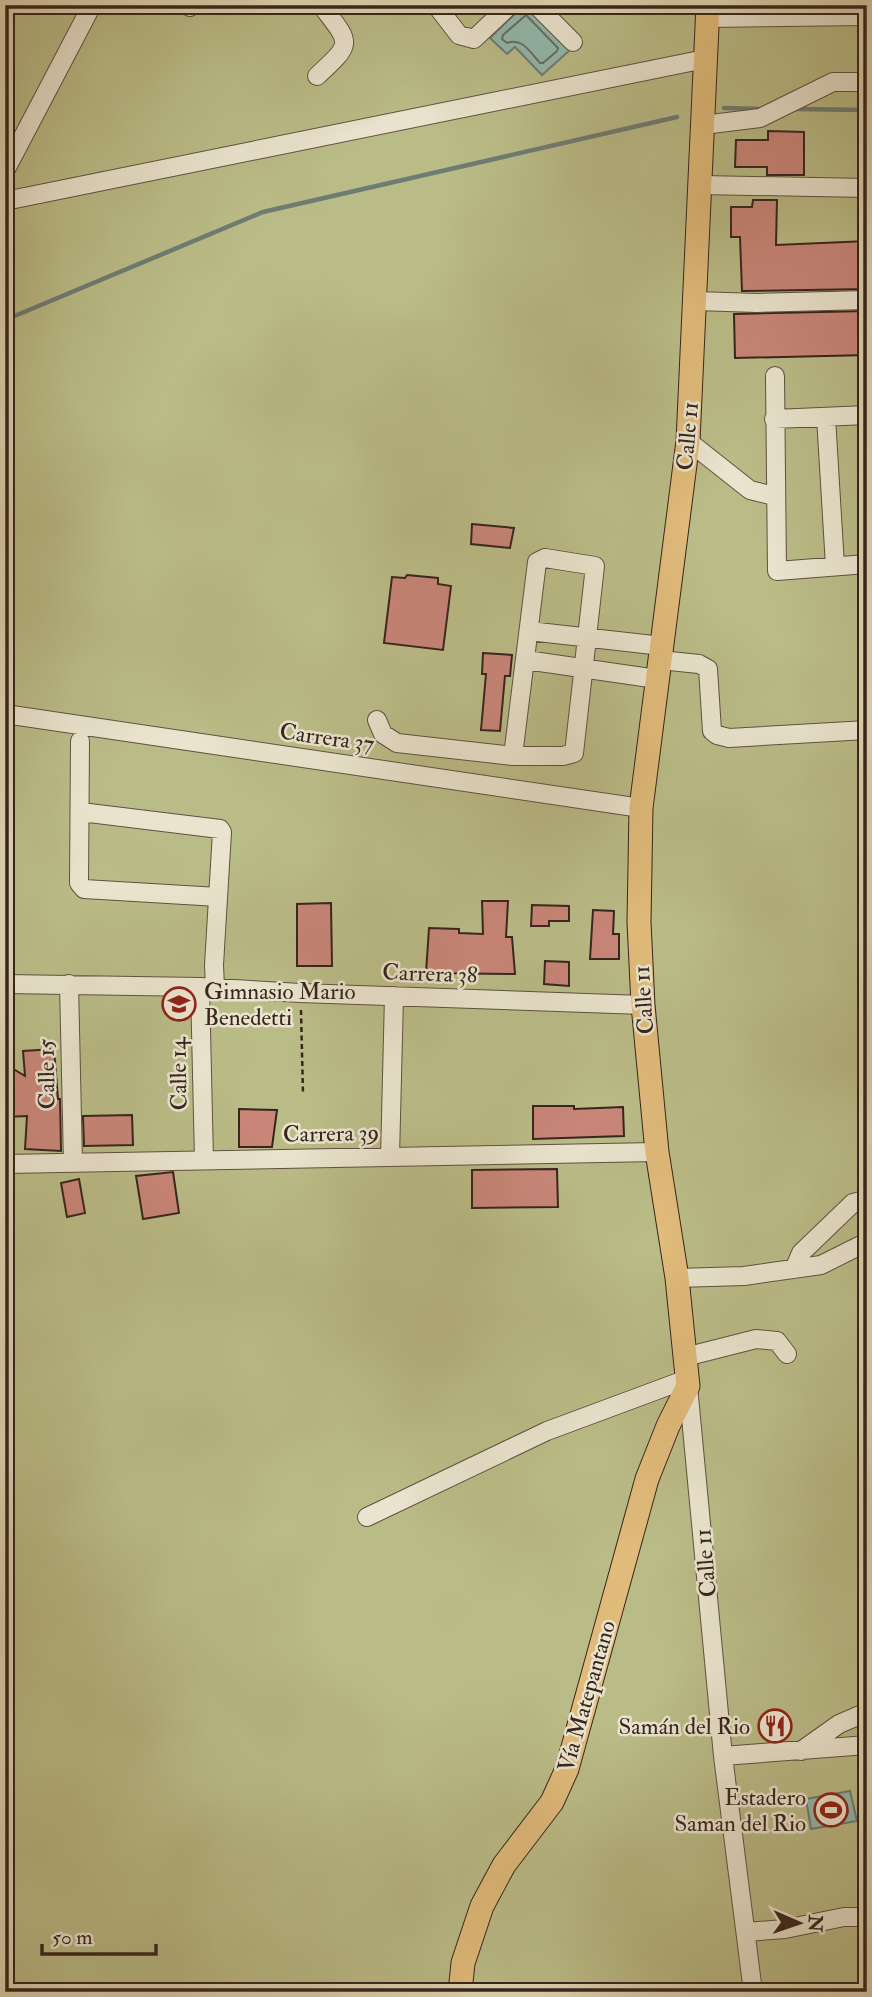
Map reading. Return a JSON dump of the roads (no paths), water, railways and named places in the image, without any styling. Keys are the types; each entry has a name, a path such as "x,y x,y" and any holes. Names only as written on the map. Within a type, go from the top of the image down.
{"main road":[{"name":"Calle 11","path":"687,1374 677,1278 657,1152 643,1005 639,922 641,808 688,441 707,12"},
{"name":"Vía Matepantano","path":"460,1992 463,1963 482,1906 504,1865 552,1802 567,1769 647,1479 687,1374"}],"street":[{"path":"5,171 92,5"},
{"path":"317,76 343,52 345,43 344,36 321,5"},
{"path":"436,5 459,35 474,39 510,5"},
{"path":"536,5 573,42"},
{"path":"707,12 867,16"},
{"path":"5,201 705,59"},
{"path":"703,125 760,118 833,82 867,82"},
{"path":"701,185 867,188"},
{"path":"696,301 757,303 867,300"},
{"path":"775,376 774,496 777,571 867,564"},
{"path":"774,419 867,415"},
{"path":"826,417 835,566"},
{"path":"688,441 750,490 774,496"},
{"path":"377,720 383,734 397,743 513,756 563,756 574,753 595,566 545,558 537,562 513,756"},
{"path":"529,631 587,638 659,661"},
{"path":"526,660 584,669 659,661 699,664 708,669 712,731 729,738 867,730"},
{"name":"Carrera 37","path":"5,714 641,808"},
{"path":"80,741 79,883 84,889 218,897"},
{"name":"Calle 14","path":"81,811 220,829 222,832 214,965 207,987 204,1160"},
{"name":"Carrera 38","path":"5,984 207,987 300,993 643,1005"},
{"name":"Calle 15","path":"69,984 73,1163"},
{"path":"390,1157 394,996"},
{"name":"Carrera 39","path":"5,1164 657,1152"},
{"path":"794,1269 801,1253 853,1203 862,1201 867,1205"},
{"path":"677,1278 744,1276 821,1265 867,1242"},
{"path":"367,1517 547,1431 687,1374 756,1339 778,1341 787,1354"},
{"name":"Calle 11","path":"687,1374 723,1756 753,1992"},
{"path":"801,1751 839,1724 867,1712"},
{"path":"723,1756 867,1745"},
{"path":"746,1932 785,1929 845,1917 867,1917"}],"water":[{"path":"524,5 570,50 542,75 515,47 507,54 490,38"},
{"name":"Estadero Saman del Rio","path":"850,1791 857,1821 811,1829 806,1799"}],"waterway":[{"path":"724,108 762,109"},
{"path":"795,109 867,110"},
{"path":"5,320 263,212 677,117"}],"place":[{"name":"Gimnasio Mario Benedetti","path":"179,1004"},
{"name":"Samán del Rio","path":"775,1726"},
{"name":"Estadero Saman del Rio","path":"831,1810"}]}
